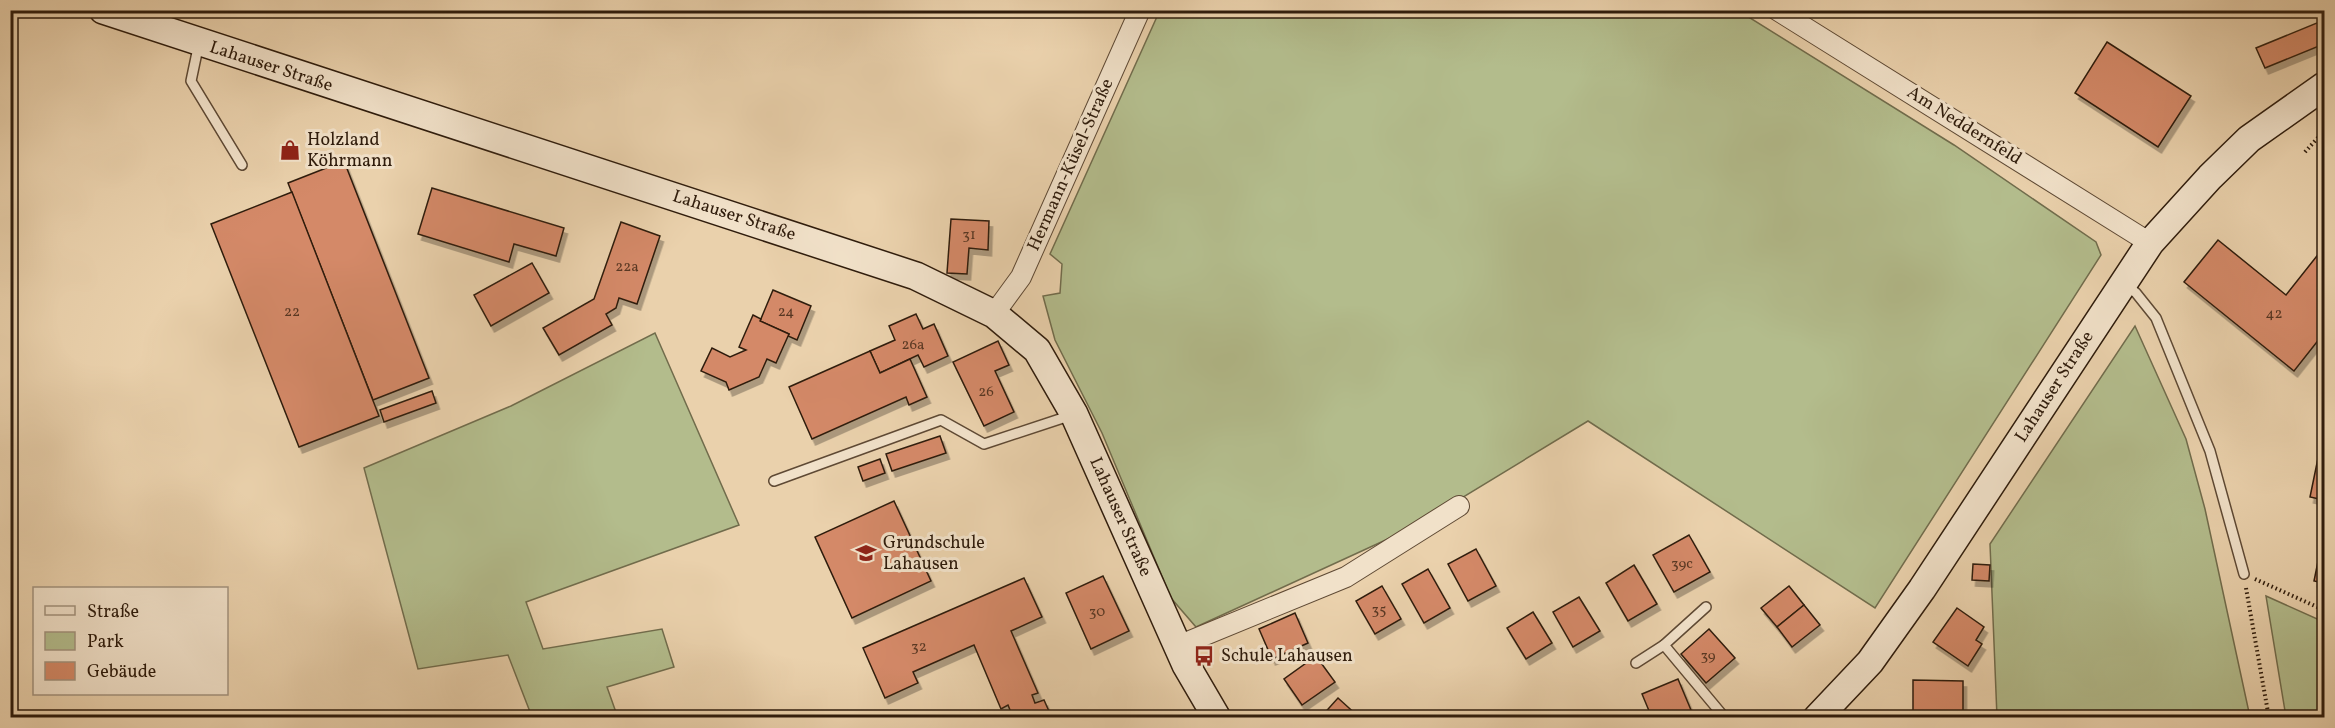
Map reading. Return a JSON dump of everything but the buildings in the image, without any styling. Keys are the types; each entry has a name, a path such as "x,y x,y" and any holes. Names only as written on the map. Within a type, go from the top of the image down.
{"street":[{"name":"Lahauser Straße","path":"103,10 198,43 916,276 994,314 1037,350 1074,414 1178,646 1199,688 1218,717"},
{"name":"Hermann-Küsel-Straße","path":"994,314 1021,277 1140,10"},
{"name":"Am Neddernfeld","path":"1777,10 2150,243"},
{"name":"Lahauser Straße","path":"1817,717 1870,662 1922,589 2150,243 2210,177 2249,139 2325,86"},
{"path":"1178,646 1346,577 1459,506"}],"lane":[{"path":"198,43 191,81 242,165"},
{"path":"2123,282 2136,292 2156,318 2210,451 2244,574"},
{"path":"774,481 941,420 984,444 1074,414"},
{"path":"1636,663 1664,645 1706,607"},
{"path":"1664,645 1725,717"}],"path":[{"path":"2305,152 2325,131"},
{"path":"2244,574 2325,610"},
{"path":"2244,574 2269,717"}],"green space":[{"path":"1160,10 1739,11 1954,145 2096,242 2101,255 1875,608 1588,421 1414,527 1196,627 1171,598 1102,433 1055,340 1043,296 1060,293 1062,264 1050,254"},
{"path":"2135,326 2186,439 2205,509 2250,717 1997,717 1990,544"},
{"path":"655,333 739,525 526,602 543,649 662,629 674,667 607,687 618,718 532,717 508,655 418,669 364,468 511,406"},
{"path":"2266,596 2324,622 2324,717 2286,717"}],"place":[{"name":"Holzland Köhrmann","path":"290,150"},
{"name":"Grundschule Lahausen","path":"866,553"},
{"name":"Schule Lahausen","path":"1204,656"}]}
